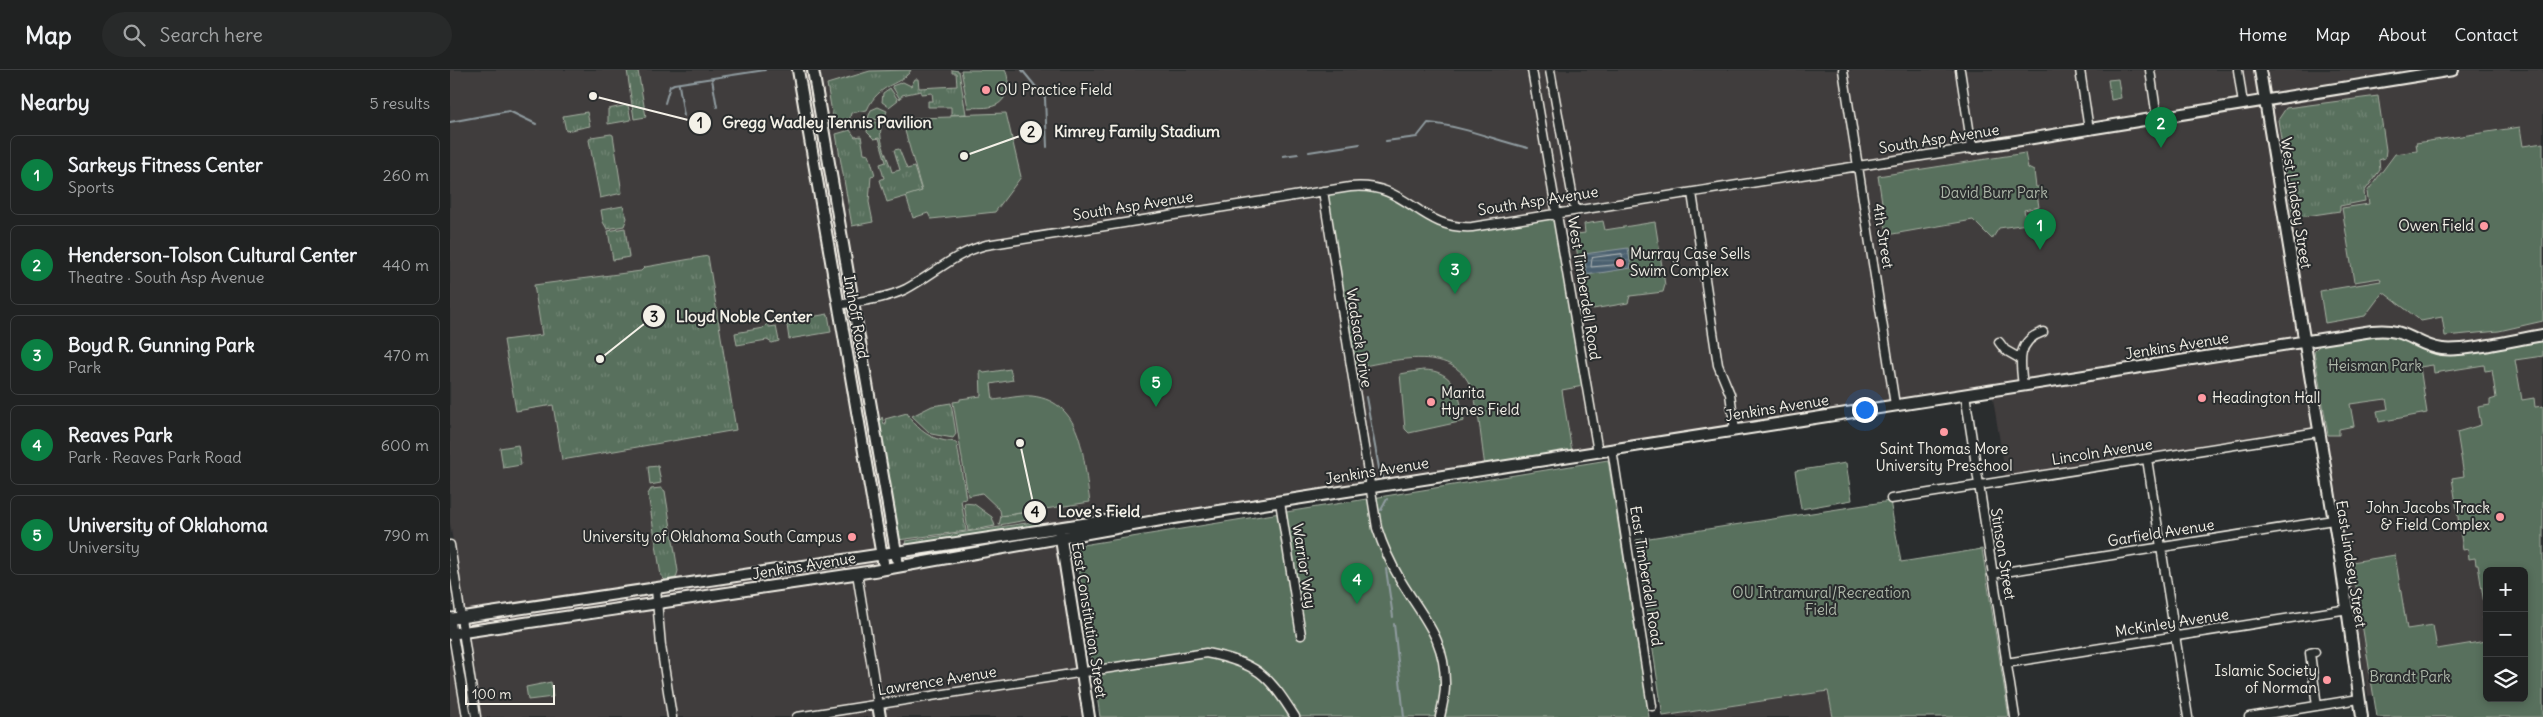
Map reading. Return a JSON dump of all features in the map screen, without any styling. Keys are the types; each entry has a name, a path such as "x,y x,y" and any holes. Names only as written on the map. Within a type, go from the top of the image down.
{"street":[{"name":"Imhoff Road","path":"798,70 884,569"},
{"name":"Imhoff Road","path":"813,70 898,567"},
{"name":"West Timberdell Road","path":"1532,70 1598,452"},
{"path":"1550,70 1575,210"},
{"name":"4th Street","path":"1843,70 1895,405"},
{"path":"1960,70 1972,148"},
{"path":"2080,70 2089,130"},
{"path":"2150,70 2157,118"},
{"path":"2238,70 2243,104"},
{"name":"West Lindsey Street","path":"2260,70 2302,342"},
{"name":"South Asp Avenue","path":"838,304 896,293 920,280 959,254 986,245 1323,191 1365,186 1383,188 1398,195 1437,222 1462,228 1858,167 2453,70"},
{"name":"Wadsack Drive","path":"1323,191 1369,488 1377,528 1390,561 1432,627 1438,644 1443,662 1445,687 1440,717"},
{"path":"1692,193 1718,364 1730,394 1735,430"},
{"name":"Jenkins Avenue","path":"451,634 898,567 1060,533 1103,521 1161,520 2302,342 2391,330 2405,332 2428,345 2450,349 2543,335"},
{"path":"2023,385 2019,358 2028,341 2034,335 2043,332"},
{"path":"1999,342 2006,350 2019,358"},
{"name":"East Lindsey Street","path":"2302,342 2318,432 2317,444 2362,717"},
{"name":"Stinson Street","path":"1965,394 2015,717"},
{"name":"Lincoln Avenue","path":"1891,499 2318,432"},
{"name":"East Timberdell Road","path":"1612,450 1652,706"},
{"path":"2147,459 2188,717"},
{"name":"Warrior Way","path":"1280,502 1301,635"},
{"name":"East Lindsey Street","path":"2331,521 2342,610 2355,691 2359,699"},
{"name":"Garfield Avenue","path":"1992,574 2331,521"},
{"name":"Jenkins Avenue","path":"450,619 732,579 896,552 1060,533"},
{"name":"East Constitution Street","path":"1060,533 1089,717"},
{"path":"450,545 476,717"},
{"path":"782,571 784,585"},
{"path":"856,573 880,717"},
{"path":"732,579 734,593"},
{"path":"656,589 661,646 672,717"},
{"name":"McKinley Avenue","path":"2006,663 2342,610"},
{"path":"450,619 451,634 467,717"},
{"path":"2315,652 2310,653 2310,663 2317,706"},
{"name":"Lawrence Avenue","path":"797,717 1206,653 1247,664 1275,685 1294,717"},
{"path":"2249,717 2359,699"}],"shaded area":[{"path":"450,70 2543,70 2543,666 2528,591 2528,567 2483,567 2483,677 2368,696 2325,427 2006,478 1991,387 1184,513 1101,517 1056,524 1085,717 450,717 450,638 468,635 450,523"},
{"path":"1828,691 1833,717 1659,717"}],"green space":[{"path":"627,70 638,71 646,117 634,119"},
{"path":"911,70 902,79 878,94 867,110 851,113 849,122 834,124 827,84 870,71"},
{"path":"952,70 959,71 966,114 951,115 951,107 928,107 928,101 933,101 932,93 921,94 921,91 902,95 900,99 892,86 903,82 911,86 915,79 918,79 919,88 957,86 956,73 952,73"},
{"name":"OU Practice Field","path":"961,70 1005,70 1008,79 1006,95 1000,103 993,106 968,108"},
{"path":"2118,79 2121,98 2111,100 2108,80"},
{"path":"890,88 898,100 889,107 882,102 883,93"},
{"path":"2378,96 2386,150 2385,158 2379,160 2380,170 2364,192 2365,201 2340,206 2340,211 2293,218 2278,120 2286,108"},
{"path":"628,105 631,120 608,124 608,109"},
{"path":"878,107 887,111 883,121 868,118 871,110"},
{"path":"587,112 590,126 566,131 563,116"},
{"path":"1006,113 1021,177 995,212 931,219 928,213 913,218 906,196 922,191 905,131 909,121 917,118 951,117 951,115"},
{"path":"868,121 882,123 882,141 892,172 900,170 894,150 899,149 907,169 914,167 922,192 887,202 880,180 884,178 880,164 886,162 879,138 874,139 867,132"},
{"path":"2520,127 2523,146 2543,143 2543,321 2499,331 2445,336 2442,317 2421,321 2383,292 2365,316 2325,323 2320,291 2381,281 2380,278 2354,282 2342,208 2369,204 2367,192 2395,154 2417,151 2416,143"},
{"path":"850,130 855,137 861,136 864,153 869,154 875,175 871,176 869,202 873,222 852,226 836,134"},
{"path":"613,135 622,193 600,198 589,140 591,137"},
{"name":"David Burr Park","path":"2025,153 2028,168 2034,171 2036,187 2042,187 2043,193 2037,194 2039,207 2024,210 2027,224 1999,228 1992,239 1973,220 1887,235 1878,176"},
{"path":"1368,189 1401,200 1431,222 1465,231 1548,218 1554,222 1583,386 1562,390 1572,452 1485,466 1479,420 1473,393 1465,377 1453,366 1439,360 1422,358 1354,368 1327,194"},
{"path":"623,206 627,218 624,226 607,229 603,222 601,210"},
{"name":"Murray Case Sells Swim Complex","path":"1603,221 1605,230 1655,222 1665,285 1663,292 1630,296 1628,303 1587,310 1575,240 1577,234 1585,233 1584,224"},
{"path":"625,228 629,257 613,260 608,231"},
{"path":"708,256 736,430 562,460 553,405 516,411 504,340 542,335 534,285 641,271 645,267"},
{"path":"828,314 831,332 789,339 787,325 793,324 793,320"},
{"path":"768,323 769,327 776,326 779,341 772,343 767,340 737,345 735,333 763,328"},
{"path":"2372,331 2448,349 2543,334 2543,356 2515,360 2522,400 2534,398 2535,407 2543,406 2543,717 2377,717 2352,562 2395,555 2407,629 2433,625 2437,649 2483,641 2483,702 2528,702 2528,567 2483,567 2483,597 2478,565 2476,565 2475,558 2469,559 2468,549 2463,550 2452,478 2464,476 2457,432 2481,425 2478,407 2490,405 2490,400 2496,398 2492,370 2485,371 2484,365 2434,373 2433,365 2420,367 2427,413 2379,422 2377,411 2388,409 2386,399 2350,404 2354,426 2339,429 2339,435 2328,435 2314,351 2321,344"},
{"path":"1010,369 1013,380 991,384 993,400 1032,396 1049,401 1062,409 1072,421 1083,452 1090,502 1001,516 1000,510 982,493 968,496 953,402 981,396 980,370 984,373"},
{"name":"Marita Hynes Field","path":"1423,370 1434,371 1449,379 1458,393 1464,421 1409,433 1405,429 1400,374"},
{"path":"951,403 956,434 953,438 931,434 912,416 932,406"},
{"path":"907,413 926,434 936,439 957,444 966,499 961,500 966,531 898,540 878,426 882,417 884,424 886,424 885,419"},
{"path":"518,445 521,465 503,468 500,448"},
{"path":"1608,460 1649,717 1100,717 1076,546"},
{"path":"1846,463 1852,500 1801,509 1795,471"},
{"path":"658,466 661,483 650,485 648,467"},
{"path":"661,488 665,491 678,571 676,578 665,580 661,576 648,494 651,489"},
{"name":"OU Intramural/Recreation Field","path":"1890,501 1901,562 1982,549 2009,717 1833,717 1828,691 1663,716 1636,540"},
{"path":"964,503 974,504 992,517 995,526 968,531"},
{"path":"1042,510 1044,517 999,525 1001,516"},
{"path":"1040,521 1042,526 907,547 906,541"},
{"path":"551,682 553,697 528,700 526,687"}],"water":[{"path":"1628,248 1631,268 1587,275 1584,254"}],"waterway":[{"path":"665,103 670,86 674,84 765,70"},
{"path":"1022,70 1045,98 1047,147"},
{"path":"712,79 717,107"},
{"path":"679,85 684,116"},
{"path":"450,122 509,111 536,124"},
{"path":"1386,141 1417,137 1428,123 1466,130 1528,148"},
{"path":"1309,152 1360,144"},
{"path":"1283,156 1298,154"},
{"path":"1366,397 1379,468 1383,477"},
{"path":"1381,510 1387,499"},
{"path":"1386,569 1393,617"},
{"path":"1394,624 1404,717"}],"place":[{"name":"OU Practice Field","path":"986,90"},
{"name":"Gregg Wadley Tennis Pavilion","path":"593,96"},
{"name":"Henderson-Tolson Cultural Center","path":"2161,148"},
{"name":"Kimrey Family Stadium","path":"964,156"},
{"name":"Owen Field","path":"2484,226"},
{"name":"Sarkeys Fitness Center","path":"2040,250"},
{"name":"Murray Case Sells Swim Complex","path":"1620,263"},
{"name":"Boyd R. Gunning Park","path":"1455,294"},
{"name":"Lloyd Noble Center","path":"600,359"},
{"name":"Headington Hall","path":"2202,398"},
{"name":"Marita Hynes Field","path":"1431,402"},
{"name":"University of Oklahoma","path":"1156,407"},
{"name":"Saint Thomas More University Preschool","path":"1944,432"},
{"name":"Love's Field","path":"1020,443"},
{"name":"John Jacobs Track & Field Complex","path":"2500,517"},
{"name":"University of Oklahoma South Campus","path":"852,537"},
{"name":"Reaves Park","path":"1357,604"},
{"name":"Islamic Society of Norman","path":"2327,680"}],"park label":[{"name":"Heisman Park","path":"2375,366"},
{"name":"Brandt Park","path":"2410,677"}]}
